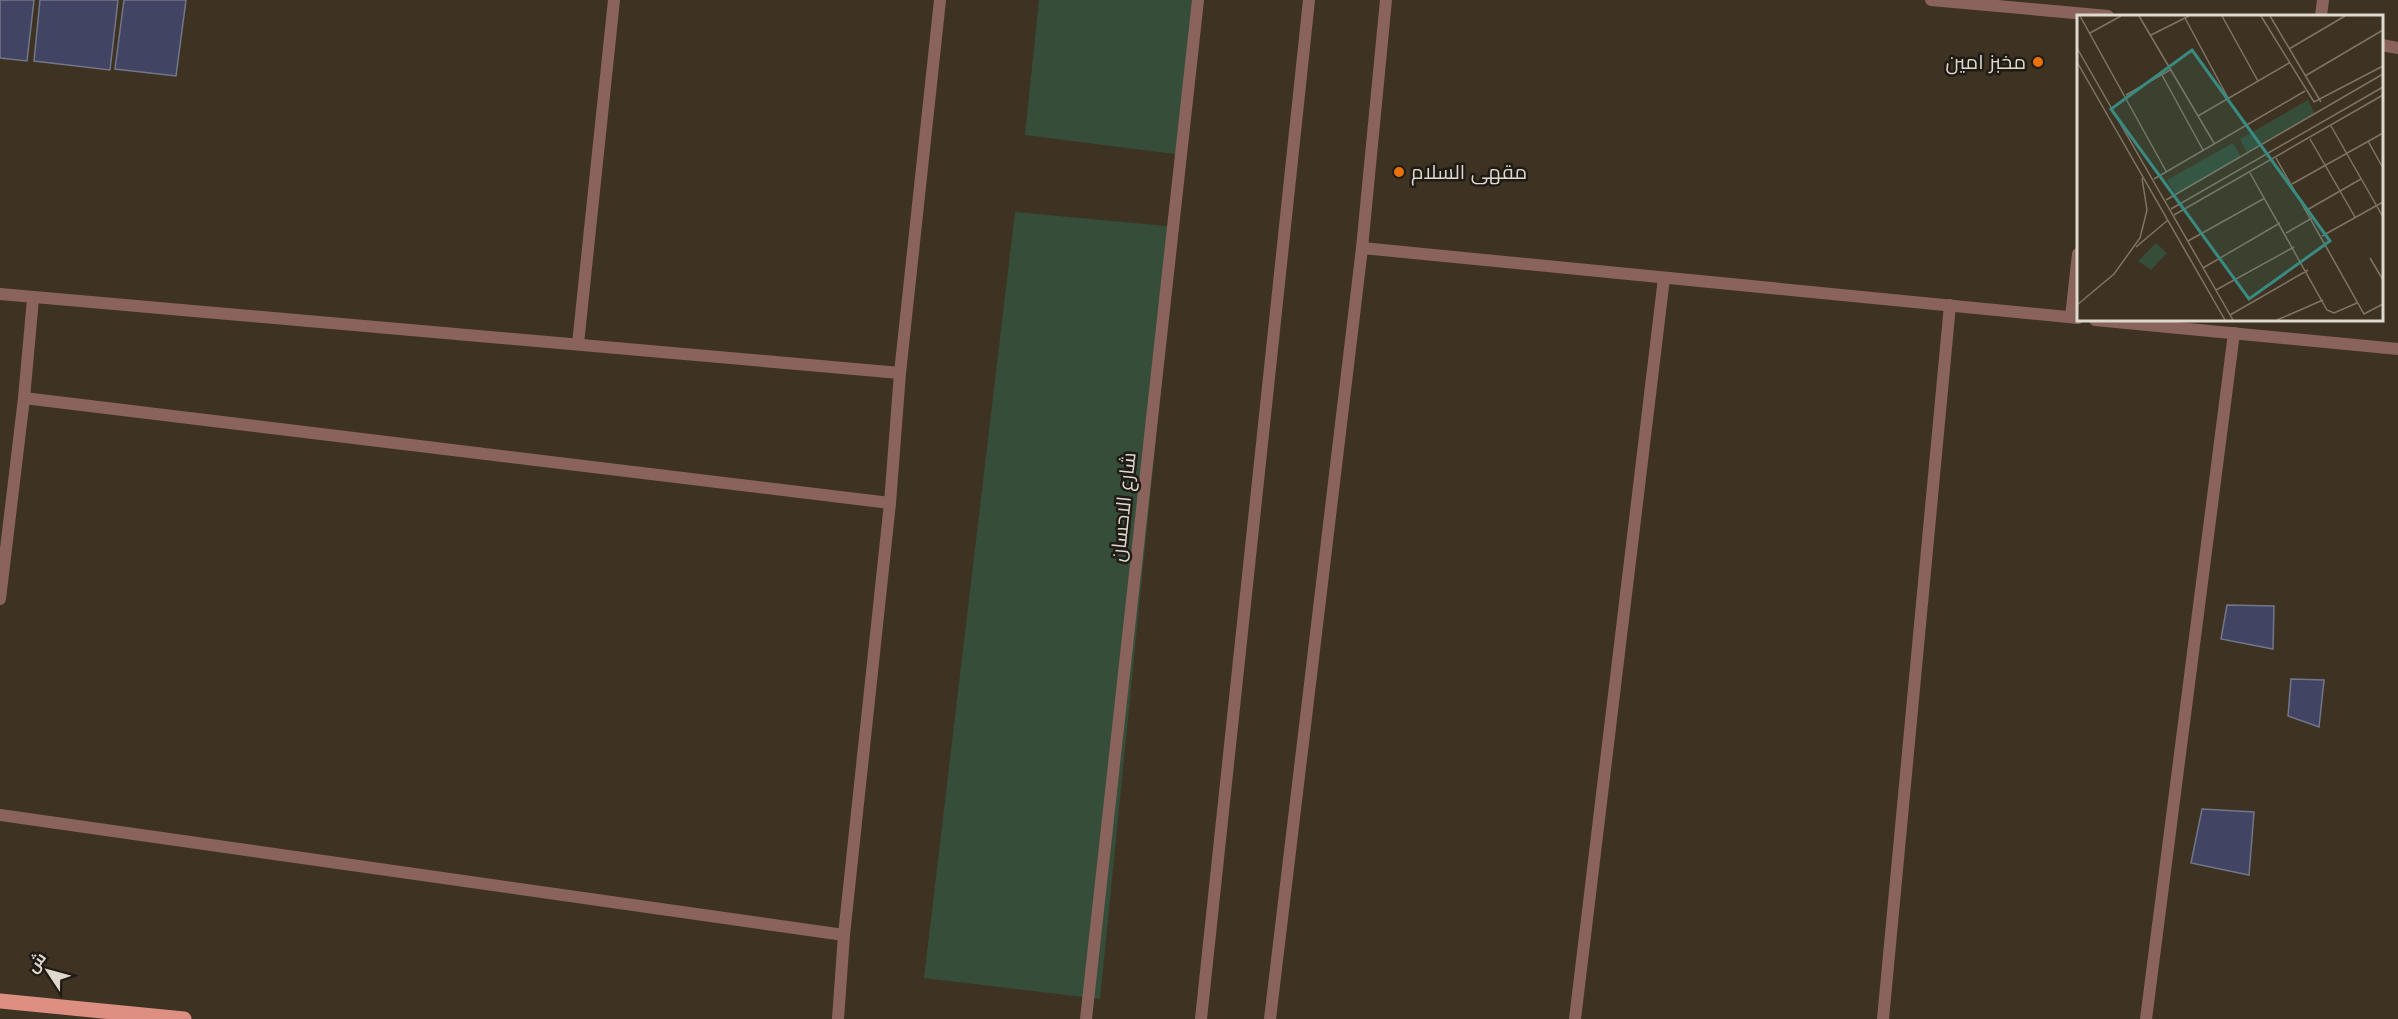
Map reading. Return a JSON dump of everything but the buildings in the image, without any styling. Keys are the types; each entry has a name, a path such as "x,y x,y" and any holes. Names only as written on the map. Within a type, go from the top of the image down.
{"main road":[{"path":"0,1001 184,1019"}],"street":[{"path":"578,344 614,0"},
{"path":"838,1019 844,935 890,502 900,373 940,0"},
{"name":"شارع الاحسان","path":"1086,1019 1198,0"},
{"path":"1201,1019 1309,0"},
{"path":"1270,1019 1362,248 1386,0"},
{"path":"1932,0 2012,4 2098,15"},
{"path":"2321,15 2323,0"},
{"path":"2383,45 2398,48"},
{"path":"1362,248 2075,318 2077,286"},
{"path":"1575,1019 1664,278"},
{"path":"0,294 900,373"},
{"path":"0,599 24,398 33,298"},
{"path":"1882,1019 1950,305"},
{"path":"2106,321 2398,349"},
{"path":"2146,1019 2234,333"},
{"path":"24,398 890,502"},
{"path":"0,815 844,935"}],"green space":[{"path":"1039,0 1198,0 1182,155 1025,135"},
{"path":"1015,212 1177,227 1100,999 924,978"}],"place":[{"name":"مخبز امين","path":"2038,62"},
{"name":"مقهى السلام","path":"1399,172"}]}
